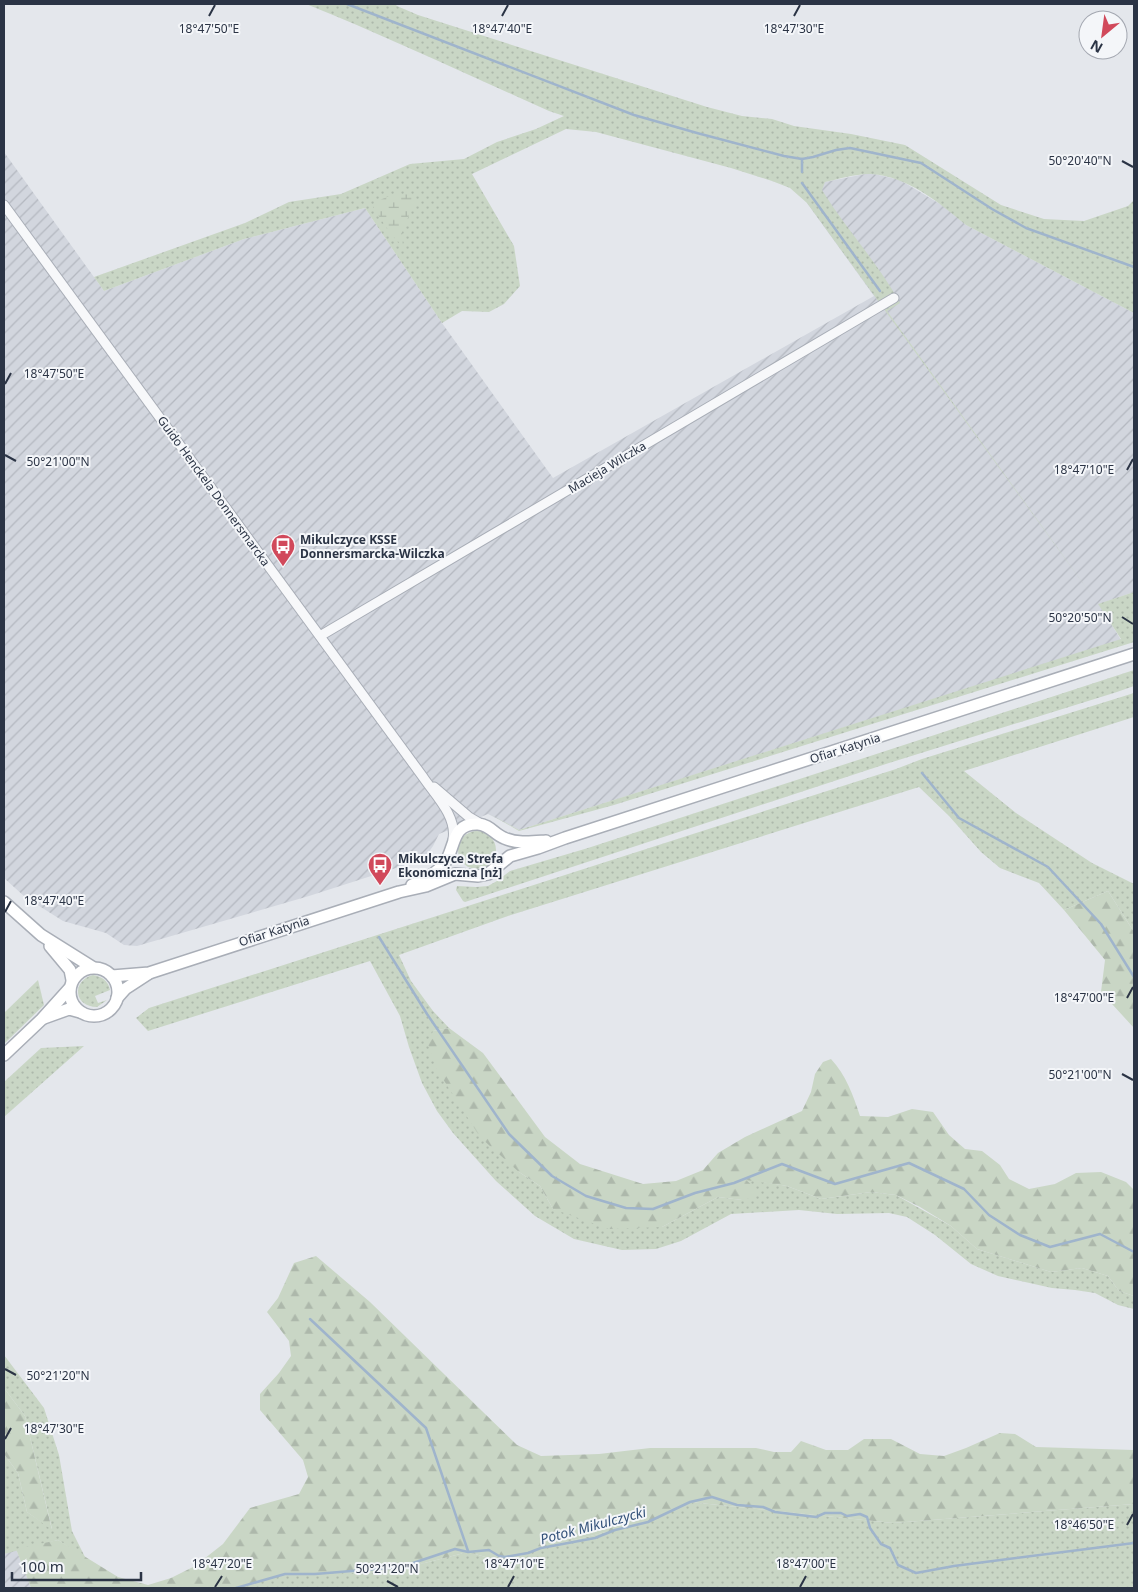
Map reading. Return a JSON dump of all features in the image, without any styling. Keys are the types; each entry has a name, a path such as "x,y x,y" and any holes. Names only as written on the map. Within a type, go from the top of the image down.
{"street":[{"name":"Guido Henckela Donnersmarcka","path":"4,205 423,777 450,817 453,826 452,845"},
{"name":"Macieja Wilczka","path":"320,636 894,298"},
{"name":"Ofiar Katynia","path":"112,976 149,973 399,892 426,886 455,874 478,876 488,874 510,856 1134,654"},
{"name":"Guido Henckela Donnersmarcka","path":"423,777 469,817 484,825"},
{"name":"Ofiar Katynia","path":"399,892 438,870 444,864 456,834 466,826 484,825 498,835 516,842 556,841"},
{"path":"498,835 503,852 499,864"},
{"path":"452,845 452,859 455,865 469,875"},
{"path":"4,902 41,935 80,961 106,971 117,984 118,998 111,1009 100,1016 86,1015 69,1010 42,1019"},
{"path":"41,935 70,970 71,1001 80,1012"},
{"path":"4,1055 42,1019 81,971 92,967"},
{"name":"Ofiar Katynia","path":"118,998 125,989 149,973"}],"shaded area":[{"path":"4,152 104,291 244,239 365,208 442,323 553,478 874,296 807,203 825,182 870,173 900,180 945,207 966,225 1134,313 1134,592 1099,604 1121,640 519,830 488,814 439,834 424,859 309,896 137,946 124,945 106,933 63,921 25,897 4,878"},
{"path":"16,1549 31,1588 4,1588 4,1554"}],"green space":[{"path":"306,4 395,4 418,15 707,107 742,116 772,119 794,126 851,134 905,145 1001,205 1044,219 1084,221 1128,206 1134,200 1134,313 966,225 922,192 898,180 885,176 861,174 825,182 822,190 882,274 900,303 887,311 1098,604 807,203 790,188 731,168 596,132 566,129 472,174 514,246 520,286 504,304 489,312 462,311 442,323 365,208 244,239 104,291 94,277 245,223 289,202 341,194 410,164 464,159 497,142 536,129 564,116"},
{"path":"402,194 412,195 415,201 402,232 403,249 373,207 382,199"},
{"path":"1134,592 1134,642 614,805 519,831 488,813 519,830 1121,639 1098,604"},
{"path":"1134,670 1134,686 1117,692 889,763 465,902 456,890 457,886 488,886 510,871 588,848"},
{"path":"1134,693 1134,717 964,771 1016,813 1092,863 1134,884 1134,932 1108,891 1064,910 1039,883 1000,868 981,852 949,816 919,787 511,915 399,955 411,981 433,1011 449,1028 433,1031 519,1172 540,1186 553,1209 662,1227 718,1197 742,1200 745,1179 787,1186 821,1199 871,1192 896,1195 951,1226 977,1249 1051,1272 1082,1268 1108,1276 1119,1291 1134,1296 1134,1309 1118,1305 1095,1293 1052,1288 998,1276 971,1264 935,1235 907,1217 889,1213 837,1214 799,1210 731,1214 681,1241 656,1249 622,1250 574,1239 535,1216 496,1181 453,1133 437,1111 422,1083 400,1016 370,961 148,1031 136,1018 149,1008 896,769 922,759"},
{"path":"477,831 491,836 496,850 491,864 477,869 463,864 458,850 463,836"},
{"path":"1108,891 1134,932 1134,1028 1101,992 1105,960 1064,910"},
{"path":"93,975 104,980 110,990 95,996 98,1003 107,1000 97,1007 84,1003 78,993 81,983"},
{"path":"38,980 44,1005 4,1044 4,1013"},
{"path":"449,1028 483,1053 545,1137 580,1164 643,1184 676,1181 703,1170 718,1153 745,1137 802,1111 811,1092 815,1074 823,1062 831,1059 845,1079 860,1116 888,1117 912,1109 933,1112 949,1135 965,1149 982,1151 1000,1165 1009,1179 1029,1189 1055,1184 1076,1173 1101,1172 1126,1182 1134,1190 1134,1296 1119,1291 1108,1276 1082,1268 1051,1272 977,1249 951,1226 896,1195 871,1192 821,1199 787,1186 746,1180 755,1188 756,1197 742,1200 718,1197 662,1227 609,1229 553,1209 540,1186 519,1172 480,1137 436,1068 428,1044 433,1031"},
{"path":"84,1046 4,1117 4,1082 41,1048"},
{"path":"316,1256 370,1302 517,1445 541,1456 599,1454 650,1448 756,1448 774,1452 791,1452 801,1441 826,1450 848,1450 864,1439 891,1439 920,1454 944,1456 1000,1433 1015,1434 1036,1447 1134,1450 1134,1504 893,1523 690,1502 648,1522 541,1548 503,1562 468,1552 389,1572 285,1574 236,1588 31,1588 16,1549 58,1540 118,1577 148,1585 171,1578 195,1566 223,1544 250,1508 299,1494 308,1477 303,1460 260,1410 260,1394 291,1356 289,1341 267,1312 278,1298 294,1263"},
{"path":"4,1355 44,1408 59,1455 72,1531 86,1559 58,1540 4,1554 4,1454 18,1473 27,1512 52,1529 25,1416 4,1388"},
{"path":"4,1388 25,1416 52,1530 27,1512 18,1473 4,1454"},
{"path":"690,1502 893,1523 1134,1504 1134,1588 236,1588 285,1574 389,1572 468,1552 503,1562 541,1548 648,1522"}],"waterway":[{"path":"347,4 634,115 697,133 802,159 850,148 921,163 992,209 1026,228 1134,267"},
{"path":"802,159 802,172"},
{"path":"802,183 880,291"},
{"path":"922,773 959,818 1048,867 1101,924 1134,977"},
{"path":"379,937 427,1014 509,1134 552,1176 586,1196 626,1208 653,1209 695,1193 734,1183 782,1164 835,1184 909,1163 964,1189 989,1215 1020,1235 1050,1247 1100,1234 1134,1252"},
{"path":"310,1319 426,1428 468,1551"},
{"name":"Potok Mikulczycki","path":"236,1588 285,1574 315,1574 401,1567 455,1549 468,1552 489,1550 505,1557 528,1553 541,1548 595,1538 615,1530 648,1522 690,1502 712,1497 737,1505 763,1507 775,1512 816,1517 825,1513 841,1513 847,1516 860,1514 867,1517 870,1528 881,1544 890,1548 898,1565 916,1573 954,1566 1134,1543"}],"place":[{"name":"Mikulczyce KSSE Donnersmarcka-Wilczka","path":"283,567"},
{"name":"Mikulczyce Strefa Ekonomiczna [nż]","path":"380,886"}]}
